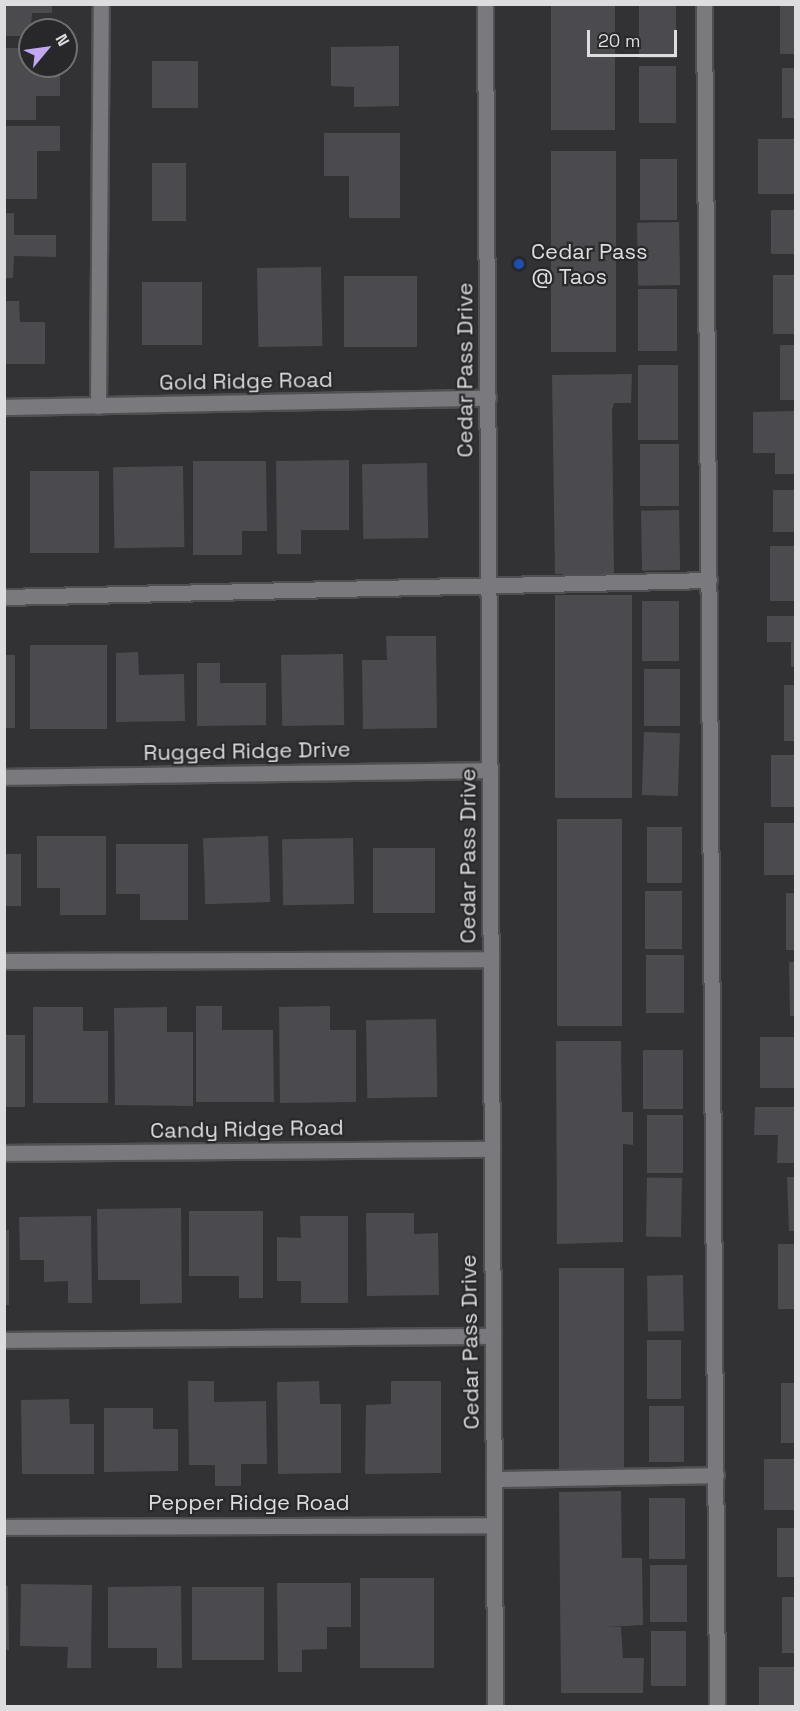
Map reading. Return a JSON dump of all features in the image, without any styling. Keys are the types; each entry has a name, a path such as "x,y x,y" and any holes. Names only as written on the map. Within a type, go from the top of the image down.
{"street":[{"path":"98,406 101,4"},
{"name":"Cedar Pass Drive","path":"485,4 495,1707"},
{"path":"705,4 717,1707"},
{"name":"Gold Ridge Road","path":"4,407 488,398"},
{"path":"4,597 709,580"},
{"name":"Rugged Ridge Drive","path":"4,777 490,770"},
{"path":"4,961 491,959"},
{"name":"Candy Ridge Road","path":"4,1154 491,1149"},
{"path":"4,1340 492,1336"},
{"path":"494,1479 716,1475"},
{"name":"Pepper Ridge Road","path":"4,1527 494,1525"}],"building":[{"path":"4,4 52,4 52,13 32,13 32,18 18,18 18,36 4,36"},
{"path":"551,4 615,4 615,130 551,130"},
{"path":"639,4 676,4 676,58 639,58"},
{"path":"780,4 795,4 795,54 780,54"},
{"path":"399,46 399,106 354,107 354,87 331,86 331,47"},
{"path":"4,48 18,48 18,78 60,78 60,96 36,96 36,120 4,120"},
{"path":"152,61 198,61 198,108 152,108"},
{"path":"639,66 676,66 676,123 639,123"},
{"path":"782,68 795,68 795,118 782,118"},
{"path":"4,126 60,126 60,151 37,151 37,199 4,199"},
{"path":"324,133 400,133 400,218 349,218 349,176 324,176"},
{"path":"758,139 795,139 795,194 758,194"},
{"path":"551,151 616,151 616,352 551,352"},
{"path":"640,159 677,159 677,220 640,220"},
{"path":"152,163 186,163 186,221 152,221"},
{"path":"771,210 795,210 795,254 771,254"},
{"path":"4,213 14,213 14,235 56,235 56,257 14,256 13,278 4,278"},
{"path":"679,222 680,285 638,286 637,223"},
{"path":"321,267 322,346 258,347 257,268"},
{"path":"773,275 795,275 795,334 773,334"},
{"path":"344,276 417,276 417,347 344,347"},
{"path":"142,282 202,282 202,345 142,345"},
{"path":"638,289 677,289 677,351 638,351"},
{"path":"4,301 19,301 20,322 45,322 45,364 4,364"},
{"path":"780,345 795,345 795,400 780,400"},
{"path":"638,365 678,365 678,440 638,440"},
{"path":"632,374 631,403 614,403 612,410 614,574 555,574 552,375"},
{"path":"795,411 795,474 775,474 775,453 753,453 753,412"},
{"path":"640,444 679,444 679,506 640,506"},
{"path":"349,460 349,530 301,530 301,554 277,554 276,461"},
{"path":"193,461 266,461 267,531 242,531 242,555 193,555"},
{"path":"427,463 428,538 363,539 362,464"},
{"path":"183,466 184,547 114,548 113,467"},
{"path":"30,471 99,471 99,553 30,553"},
{"path":"773,490 795,490 795,532 773,532"},
{"path":"679,510 680,570 642,571 641,511"},
{"path":"770,546 795,546 795,601 770,601"},
{"path":"555,595 632,595 632,798 555,798"},
{"path":"642,601 679,601 679,661 642,661"},
{"path":"767,616 795,616 795,667 791,667 791,642 767,642"},
{"path":"386,636 436,636 437,728 363,729 362,660 387,660"},
{"path":"30,645 107,645 107,729 30,729"},
{"path":"138,652 139,675 184,674 185,721 116,722 116,653"},
{"path":"343,654 344,725 282,726 281,655"},
{"path":"4,655 15,655 15,728 4,728"},
{"path":"197,663 220,663 220,683 266,683 266,725 197,726"},
{"path":"644,669 680,669 680,726 644,726"},
{"path":"784,685 795,685 795,741 784,741"},
{"path":"644,732 680,733 678,796 642,795"},
{"path":"771,755 795,755 795,807 771,807"},
{"path":"557,819 622,819 622,1026 557,1026"},
{"path":"764,823 795,823 795,875 764,875"},
{"path":"647,827 682,827 682,883 647,883"},
{"path":"37,836 106,836 106,915 60,915 60,888 37,888"},
{"path":"268,836 270,902 205,904 203,838"},
{"path":"353,838 354,904 283,905 282,839"},
{"path":"116,844 188,844 188,920 140,920 140,894 116,894"},
{"path":"373,848 435,848 435,913 373,913"},
{"path":"4,854 21,854 21,906 4,906"},
{"path":"645,891 682,891 682,949 645,949"},
{"path":"786,893 795,893 795,950 786,950"},
{"path":"646,955 684,955 684,1013 646,1013"},
{"path":"789,962 795,962 795,1016 790,1016"},
{"path":"196,1006 222,1006 222,1030 273,1030 274,1102 196,1102"},
{"path":"330,1006 330,1030 356,1030 356,1102 280,1103 279,1007"},
{"path":"33,1007 83,1007 83,1031 108,1031 108,1103 33,1103"},
{"path":"167,1007 167,1032 193,1032 193,1106 115,1105 114,1008"},
{"path":"436,1019 437,1097 367,1098 366,1020"},
{"path":"4,1035 25,1035 25,1107 4,1107"},
{"path":"760,1037 795,1037 795,1088 760,1088"},
{"path":"556,1041 621,1041 622,1112 633,1112 633,1145 623,1144 623,1242 557,1244"},
{"path":"643,1050 683,1050 683,1109 643,1109"},
{"path":"755,1107 795,1107 795,1163 777,1163 778,1135 754,1135"},
{"path":"647,1115 683,1115 683,1173 647,1173"},
{"path":"647,1177 682,1178 681,1237 646,1236"},
{"path":"787,1177 795,1177 795,1231 789,1231"},
{"path":"181,1208 182,1303 140,1304 140,1280 98,1280 97,1209"},
{"path":"189,1211 263,1211 263,1298 239,1298 239,1276 189,1276"},
{"path":"366,1213 414,1213 414,1234 438,1233 439,1295 367,1296"},
{"path":"91,1216 92,1303 68,1303 68,1281 44,1282 44,1260 20,1260 19,1217"},
{"path":"300,1216 348,1216 348,1303 301,1303 301,1281 277,1281 277,1237 301,1238"},
{"path":"5,1230 9,1230 9,1305 5,1305"},
{"path":"778,1244 795,1244 795,1309 778,1309"},
{"path":"559,1268 624,1268 624,1469 559,1469"},
{"path":"683,1275 684,1331 648,1332 647,1276"},
{"path":"647,1340 681,1340 681,1399 647,1399"},
{"path":"188,1381 214,1381 214,1402 266,1401 267,1464 241,1464 241,1486 215,1486 215,1465 189,1465"},
{"path":"319,1381 320,1404 341,1404 341,1473 278,1474 277,1382"},
{"path":"391,1381 441,1381 441,1473 365,1474 366,1405 391,1404"},
{"path":"781,1383 795,1383 795,1443 781,1443"},
{"path":"69,1399 70,1424 94,1424 94,1474 22,1474 21,1400"},
{"path":"649,1406 684,1406 684,1462 649,1462"},
{"path":"104,1408 153,1408 153,1429 178,1429 178,1471 104,1472"},
{"path":"764,1459 795,1459 795,1510 764,1510"},
{"path":"621,1491 622,1558 642,1558 643,1625 607,1627 621,1627 623,1658 644,1658 643,1693 561,1693 559,1492"},
{"path":"649,1498 685,1498 685,1559 649,1559"},
{"path":"777,1528 795,1528 795,1577 777,1577"},
{"path":"650,1565 687,1565 687,1622 650,1622"},
{"path":"360,1578 434,1578 434,1668 360,1668"},
{"path":"277,1583 351,1583 351,1627 327,1627 327,1649 302,1650 302,1672 278,1672"},
{"path":"21,1584 92,1585 91,1668 67,1668 68,1647 20,1646"},
{"path":"4,1586 8,1586 9,1650 4,1650"},
{"path":"181,1586 182,1668 157,1668 157,1648 108,1648 108,1587"},
{"path":"192,1587 264,1587 264,1660 192,1660"},
{"path":"782,1597 795,1597 795,1653 782,1653"},
{"path":"651,1631 686,1631 686,1686 651,1686"},
{"path":"759,1667 795,1667 795,1706 759,1706"}],"place":[{"name":"Cedar Pass @ Taos","path":"519,264"}]}
